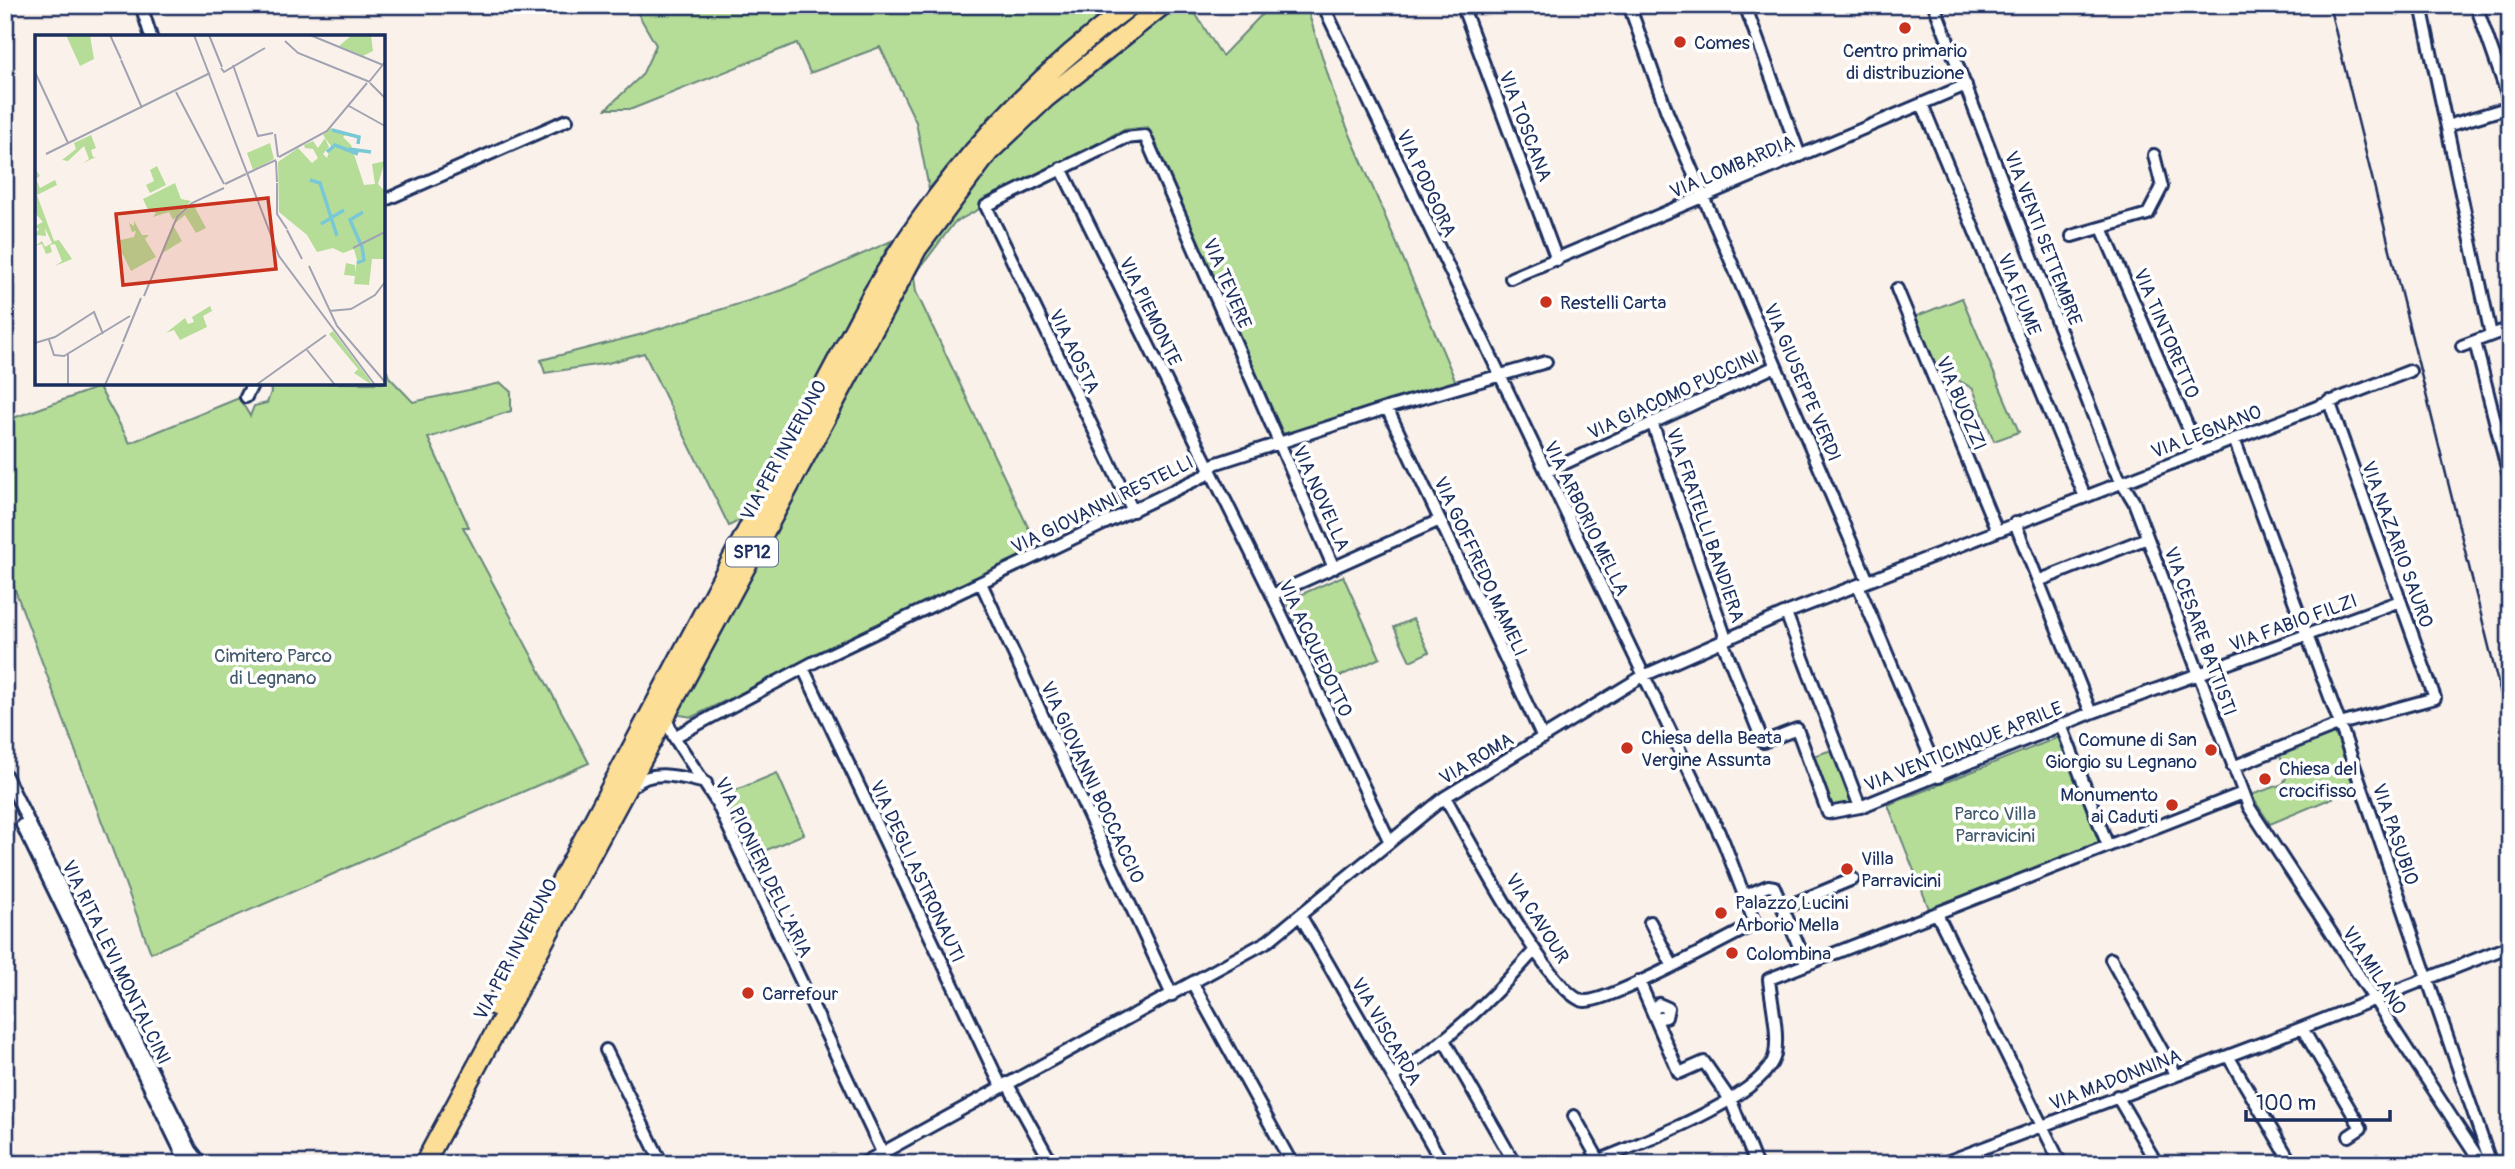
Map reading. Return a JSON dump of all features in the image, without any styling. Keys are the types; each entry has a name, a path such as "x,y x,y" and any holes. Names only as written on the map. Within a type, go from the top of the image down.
{"main road":[{"name":"VIA PER INVERUNO","path":"412,1164 620,767 872,295 904,241 940,190 998,122 1056,66 1131,5"},
{"name":"VIA PER INVERUNO","path":"425,1164 664,714 917,249 989,152 1045,98 1163,5"}],"street":[{"path":"141,5 150,35"},
{"name":"VIA PODGORA","path":"1323,5 1500,376"},
{"name":"VIA TOSCANA","path":"1462,5 1557,260"},
{"name":"VIA GIUSEPPE VERDI","path":"1629,5 1667,113 1776,366 1939,777"},
{"path":"1745,5 1800,156"},
{"name":"VIA VENTI SETTEMBRE","path":"1934,5 2122,483"},
{"path":"2421,5 2491,335"},
{"path":"2476,5 2510,102"},
{"name":"VIA LOMBARDIA","path":"1511,278 1966,85"},
{"name":"VIA FIUME","path":"1922,104 2085,497"},
{"path":"2447,126 2510,107"},
{"path":"385,200 567,120"},
{"name":"VIA TEVERE","path":"1061,168 1125,138 1145,136 1278,443"},
{"path":"2072,236 2148,214 2162,187 2154,155"},
{"name":"VIA AOSTA","path":"1061,168 986,206 1133,511"},
{"name":"VIA PIEMONTE","path":"1061,168 1210,469"},
{"name":"VIA TINTORETTO","path":"2102,228 2199,453"},
{"name":"VIA BUOZZI","path":"1897,289 1997,531"},
{"path":"2462,346 2510,328"},
{"path":"2475,342 2510,480"},
{"name":"VIA GIOVANNI RESTELLI","path":"674,737 804,670 1206,475 1214,464 1387,408 1546,362"},
{"name":"VIA GIACOMO PUCCINI","path":"1546,472 1776,366"},
{"name":"VIA LEGNANO","path":"2015,523 2410,371"},
{"name":"VIA ARBORIO MELLA","path":"1500,376 1724,843 1755,924"},
{"path":"246,397 252,385"},
{"name":"VIA NAZARIO SAURO","path":"2329,401 2435,698 2340,724"},
{"name":"VIA GOFFREDO MAMELI","path":"1387,408 1543,738"},
{"name":"VIA FRATELLI BANDIERA","path":"1653,422 1724,640 1763,742"},
{"name":"VIA PASUBIO","path":"2234,439 2340,724 2491,1164"},
{"name":"VIA NOVELLA","path":"1278,443 1334,568"},
{"name":"VIA ACQUEDOTTO","path":"1210,469 1390,842"},
{"name":"VIA CESARE BATTISTI","path":"2122,483 2134,502 2244,793"},
{"path":"1272,595 1440,520"},
{"path":"2015,523 2091,713"},
{"name":"VIA ROMA","path":"862,1164 1268,941 1445,797 1643,676 1786,613 2015,523"},
{"path":"2038,581 2147,538"},
{"name":"VIA GIOVANNI BOCCACCIO","path":"981,583 1172,995"},
{"name":"VIA FABIO FILZI","path":"2198,675 2400,601"},
{"path":"1786,613 1860,807"},
{"name":"VIA DEGLI ASTRONAUTI","path":"804,670 1001,1086 1052,1164"},
{"name":"VIA VENTICINQUE APRILE","path":"1763,742 1797,729 1828,813 1860,807 2091,713 2198,675"},
{"name":"VIA PIONIERI DELL'ARIA","path":"664,714 674,737 706,783 882,1152"},
{"path":"2233,767 2340,724"},
{"path":"2061,725 2108,846"},
{"name":"VIA RITA LEVI MONTALCINI","path":"5,774 185,1138 202,1164"},
{"path":"542,942 555,926 631,788 640,779 672,776 706,783"},
{"name":"VIA RITA LEVI MONTALCINI","path":"5,791 187,1164"},
{"path":"1574,1116 1597,1163 1731,1101 1768,1072 1775,1053 1769,979 2244,793"},
{"name":"VIA MILANO","path":"2244,793 2249,807 2482,1164"},
{"name":"VIA CAVOUR","path":"1445,797 1534,951 1564,990 1577,1000 1594,1000 1639,981 1755,924"},
{"path":"1783,908 1853,879"},
{"path":"1744,896 1772,886 1806,963"},
{"path":"1937,914 2061,1164"},
{"name":"VIA VISCARDA","path":"1300,915 1443,1164"},
{"path":"1650,922 1672,965"},
{"name":"VIA MADONNINA","path":"1941,1164 2302,1028 2510,946"},
{"path":"1393,1077 1445,1042 1490,1000 1534,951"},
{"path":"2111,959 2175,1074"},
{"path":"1639,981 1679,1073 1703,1062 1731,1101 1756,1164"},
{"path":"1194,984 1292,1164"},
{"path":"2302,1028 2361,1128 2349,1136"},
{"path":"1445,1042 1515,1164"},
{"path":"606,1050 662,1164"},
{"path":"2228,1056 2292,1164"},
{"path":"2117,1096 2157,1164"}],"green space":[{"path":"633,5 1121,5 1069,46 990,116 929,189 916,122 880,47 810,73 797,43 632,109 606,109 642,75 656,45"},
{"path":"1180,5 1190,5 1222,56 1271,5 1306,5 1337,104 1456,382 1283,434 1148,127 1122,130 954,223 914,276 916,292 1038,548 692,717 674,714 923,252 994,157 1063,92"},
{"path":"891,241 745,517 729,526 644,353 608,363 545,373 541,360 639,335 783,290"},
{"path":"1962,298 2019,432 1994,441 1973,389 1935,366 1914,317"},
{"name":"Cimitero Parco di Legnano","path":"385,366 389,377 413,402 501,383 511,392 511,411 428,438 469,527 463,527 589,763 151,953 5,563 5,421 99,387 130,443 239,398 250,416 254,406 267,403 271,392 269,385 385,385"},
{"path":"1343,576 1380,658 1323,684 1286,601"},
{"path":"1413,619 1429,652 1410,661 1394,627"},
{"path":"2331,733 2337,737 2354,789 2270,824 2251,795 2283,784 2288,774 2279,754"},
{"name":"Parco Villa Parravicini","path":"2059,737 2102,843 1930,911 1888,805"},
{"path":"1835,749 1857,805 1829,811 1810,757"},
{"path":"777,773 804,834 750,857 724,795"}],"railway":[{"path":"2329,5 2510,731"}],"place":[{"name":"Centro primario di distribuzione","path":"1905,28"},
{"name":"Comes","path":"1680,42"},
{"name":"Restelli Carta","path":"1546,302"},
{"name":"Chiesa della Beata Vergine Assunta","path":"1627,748"},
{"name":"Comune di San Giorgio su Legnano","path":"2211,750"},
{"name":"Chiesa del crocifisso","path":"2265,779"},
{"name":"Monumento ai Caduti","path":"2172,805"},
{"name":"Villa Parravicini","path":"1847,869"},
{"name":"Palazzo Lucini Arborio Mella","path":"1721,913"},
{"name":"Colombina","path":"1732,953"},
{"name":"Carrefour","path":"748,993"}]}
